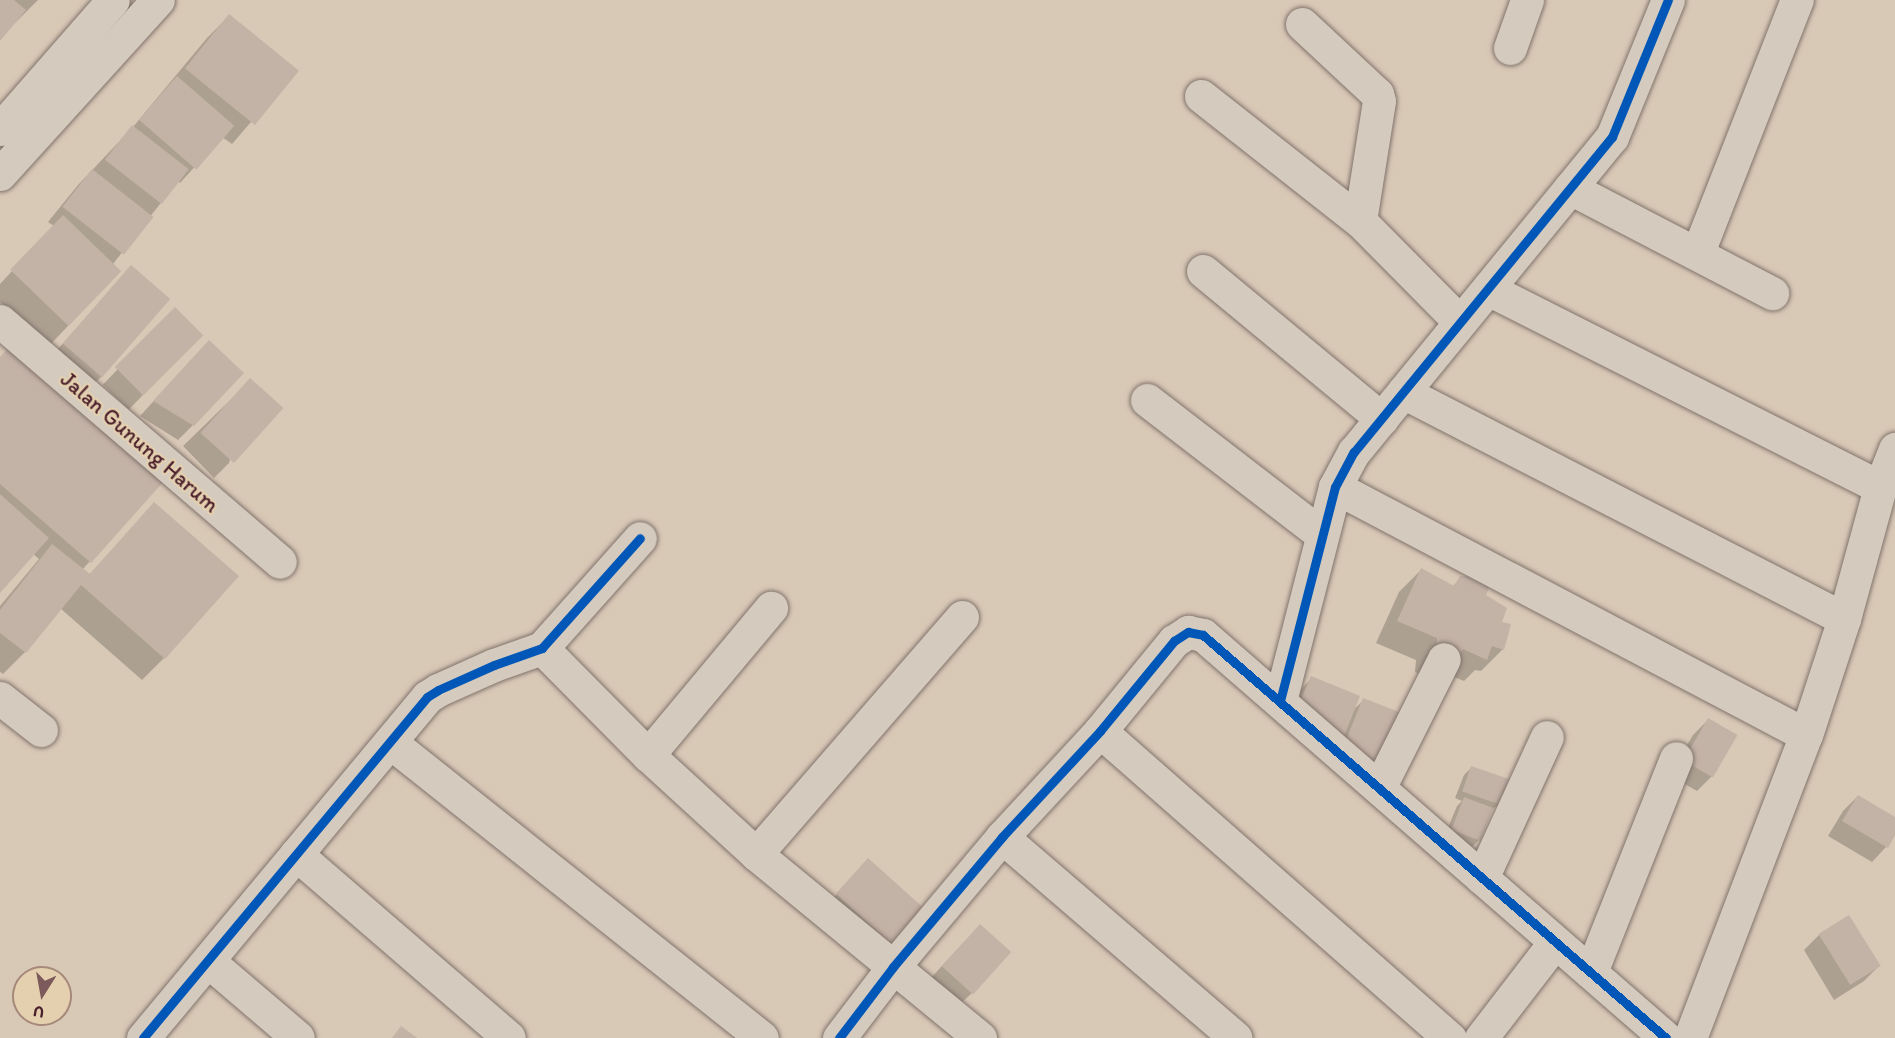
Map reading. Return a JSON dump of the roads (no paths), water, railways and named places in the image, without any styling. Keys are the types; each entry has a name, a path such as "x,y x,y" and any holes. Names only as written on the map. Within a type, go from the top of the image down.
{"street":[{"path":"0,129 113,0"},
{"path":"0,174 158,0"},
{"path":"1510,48 1527,0"},
{"path":"1280,702 1335,487 1354,452 1612,137 1668,0"},
{"path":"1698,252 1797,0"},
{"path":"1302,24 1377,94 1379,101 1360,221"},
{"path":"1201,96 1360,221 1460,322"},
{"path":"1570,188 1698,252 1772,293"},
{"path":"1203,271 1382,419"},
{"path":"1488,289 1880,487"},
{"name":"Jalan Gunung Harum","path":"0,321 280,562"},
{"path":"1403,392 1844,619"},
{"path":"1147,400 1322,535"},
{"path":"1689,1038 1806,735 1844,619 1880,487 1895,449"},
{"path":"1335,487 1806,735"},
{"path":"143,1038 428,697 438,690 542,648 640,538"},
{"path":"648,755 771,608"},
{"path":"756,854 962,617"},
{"path":"839,1038 893,967 1002,837 1100,730 1174,641 1188,632 1203,635 1666,1038"},
{"path":"542,648 648,755 756,854 980,1038"},
{"path":"1379,788 1444,659"},
{"path":"0,698 41,730"},
{"path":"1100,730 1450,1038"},
{"path":"1482,878 1546,737"},
{"path":"390,742 762,1038"},
{"path":"1591,972 1676,758"},
{"path":"1002,837 1236,1038"},
{"path":"296,854 509,1038"},
{"path":"1481,1038 1556,942"},
{"path":"208,961 298,1038"}]}
